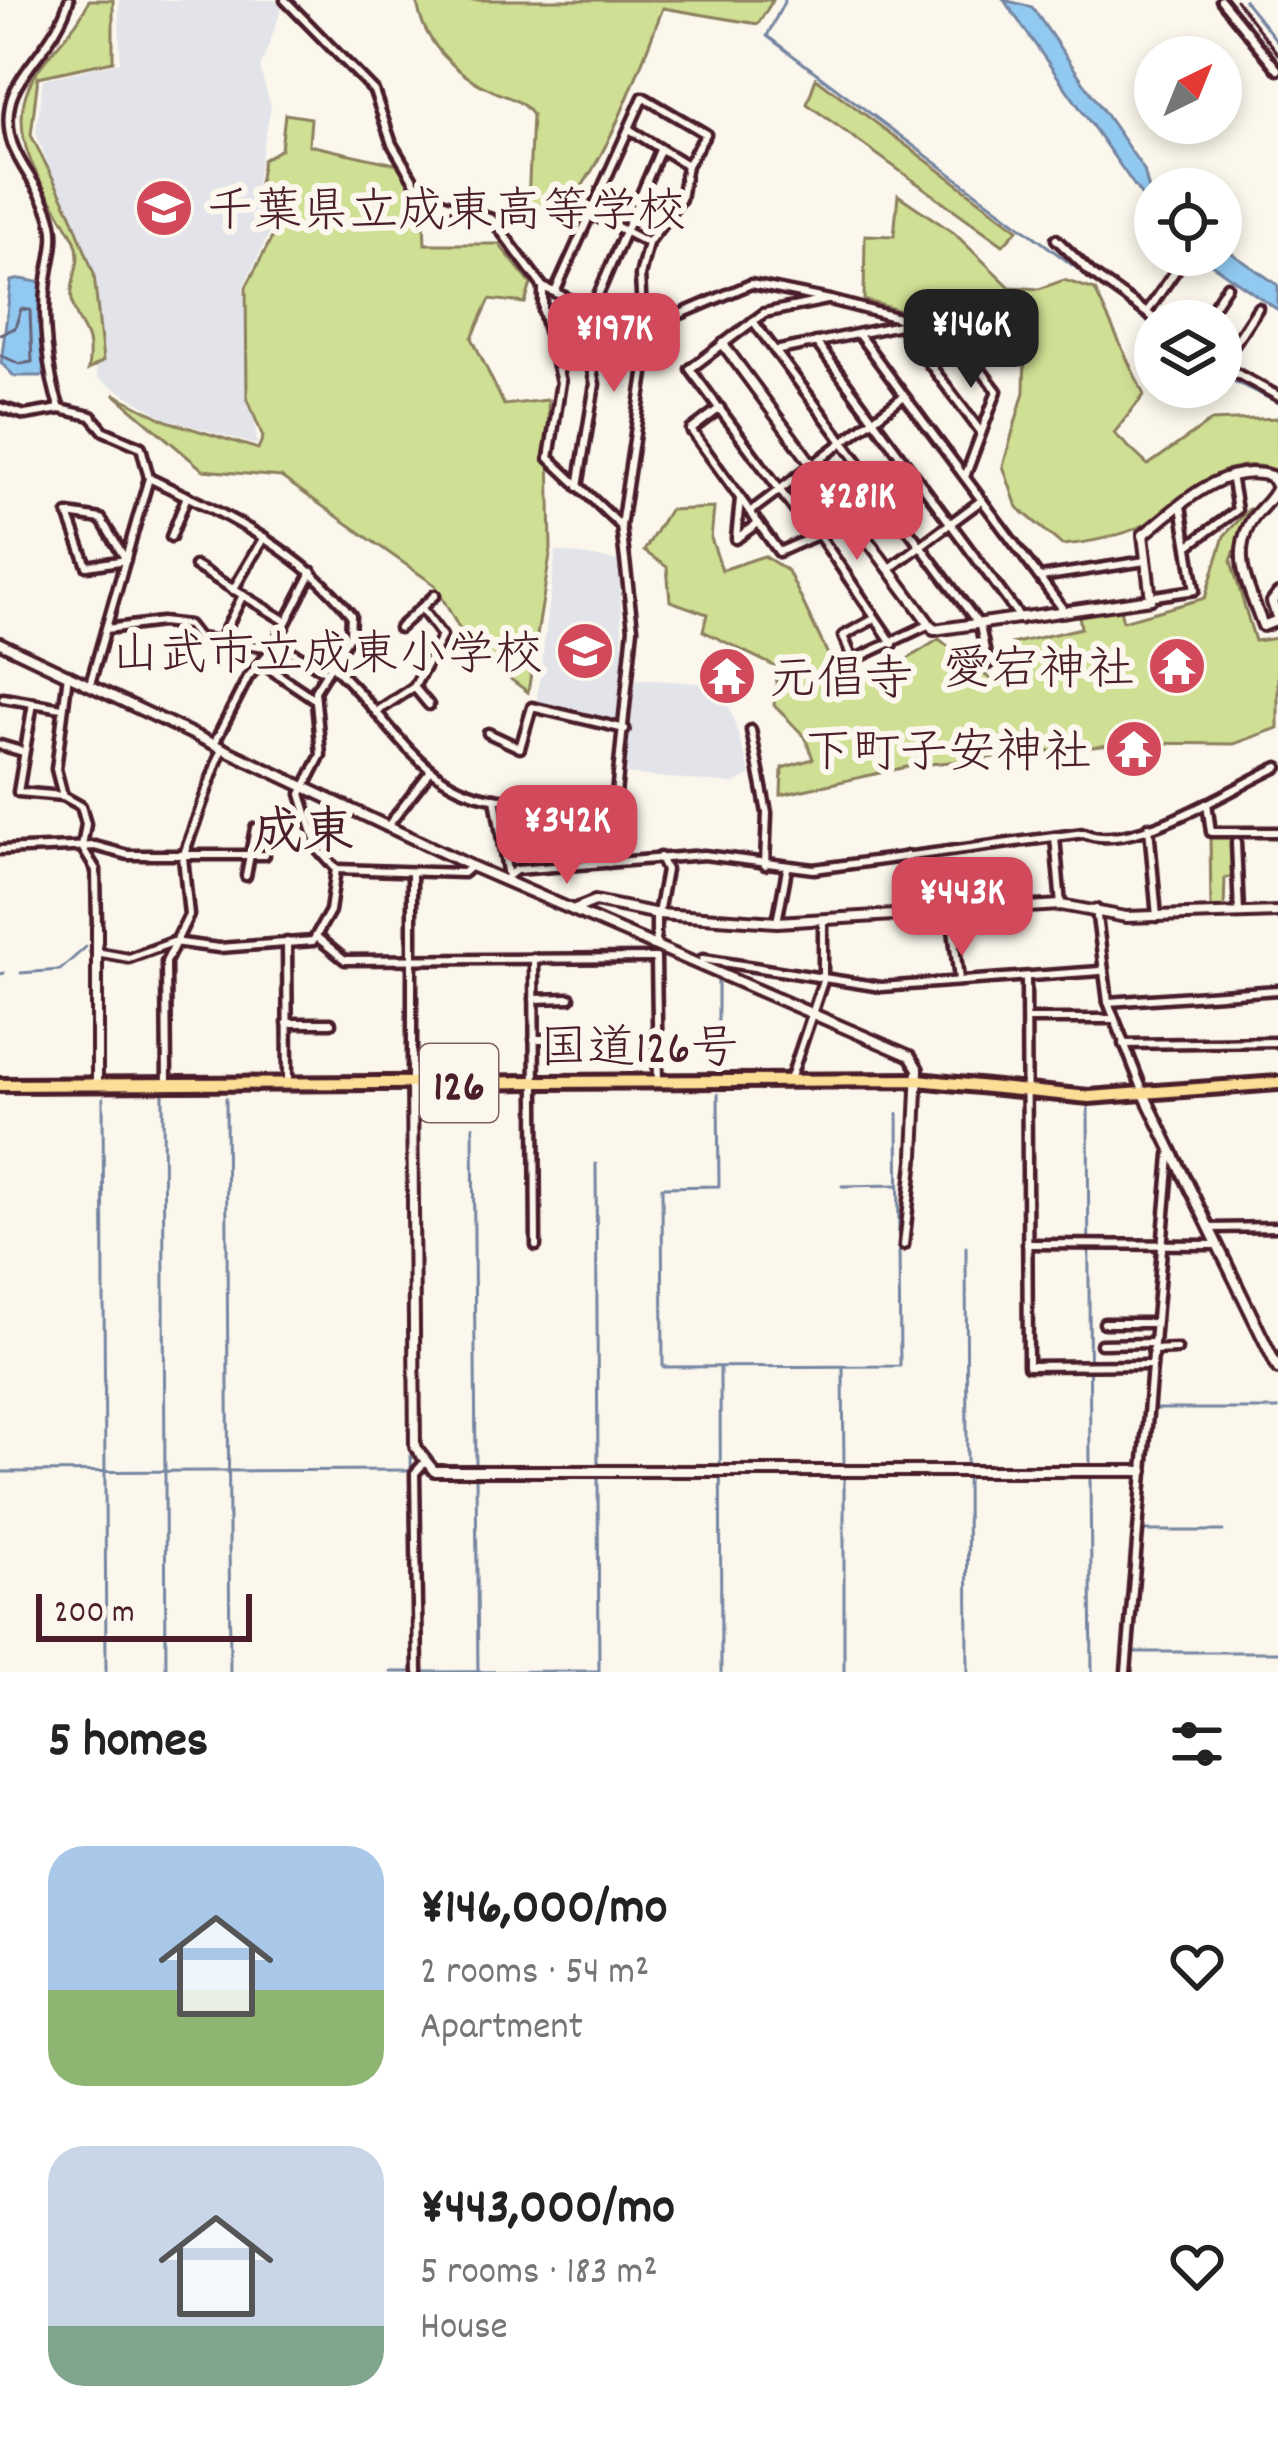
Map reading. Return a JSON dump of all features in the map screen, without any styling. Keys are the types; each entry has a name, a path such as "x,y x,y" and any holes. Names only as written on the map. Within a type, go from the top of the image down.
{"highway":[{"name":"国道126号","path":"0,1085 918,1081 1027,1091 1144,1094 1278,1083"}],"street":[{"path":"61,409 50,381 46,283 53,226 40,195 16,162 8,124 10,100 50,46 69,0"},
{"path":"285,0 374,91 392,145 415,182 436,200 493,219 544,286 627,325 676,316 751,284 830,299 952,332 997,391 965,477"},
{"path":"1221,0 1278,70"},
{"path":"0,97 10,100"},
{"path":"556,290 643,97 706,134 687,166 681,199 648,243 640,276 645,367 620,526 633,628 609,860"},
{"path":"628,129 687,166"},
{"path":"592,309 660,150"},
{"path":"592,214 648,243"},
{"path":"1056,239 1092,274 1134,302"},
{"path":"544,286 542,311 561,382 549,458 620,526"},
{"path":"1218,300 1227,286"},
{"path":"830,299 764,313 690,369 892,644"},
{"path":"578,302 595,384 578,487"},
{"path":"1242,332 1258,308"},
{"path":"753,321 980,626 988,664"},
{"path":"775,351 912,322"},
{"path":"901,325 982,434"},
{"path":"859,335 1065,612"},
{"path":"816,343 1021,619"},
{"path":"723,344 934,630 1195,590 1181,506"},
{"path":"1242,376 1278,396"},
{"path":"750,512 904,396"},
{"path":"0,407 25,415 61,409 91,416 104,431 141,446 149,478 90,684"},
{"path":"720,408 691,430 779,552 851,520"},
{"path":"1155,596 1142,535 1231,476 1256,472 1271,476 1277,487 1250,521 1241,567 1263,626 1278,620 1272,602 1278,594"},
{"path":"1189,546 1237,510 1231,476"},
{"path":"149,478 264,537 312,572 353,625 313,698 321,754 302,787 315,842 336,869 330,911 318,938"},
{"path":"171,537 187,496"},
{"path":"740,499 736,539 758,523"},
{"path":"889,569 982,500"},
{"path":"68,514 101,518 126,560 87,566 68,514"},
{"path":"233,590 264,537"},
{"path":"1041,577 1148,560"},
{"path":"194,566 284,621"},
{"path":"167,1084 166,962 189,915 183,857 218,746 248,677 273,649 312,572"},
{"path":"221,639 243,595"},
{"path":"399,628 435,595"},
{"path":"380,710 414,687 442,637 421,608"},
{"path":"874,619 843,636 854,660 930,624"},
{"path":"106,629 161,622 188,625 198,638 289,650 327,668 380,710 429,773 495,798 531,799"},
{"path":"0,643 472,866 910,1056 918,1081 904,1245"},
{"path":"261,663 313,698"},
{"path":"63,796 56,769 68,674"},
{"path":"414,687 429,705"},
{"path":"3,698 62,708"},
{"path":"33,703 18,792 63,796 81,806 86,824 82,847 96,869 98,1084"},
{"path":"488,733 520,748 532,707 625,729"},
{"path":"752,730 767,813 765,865"},
{"path":"0,746 24,752"},
{"path":"507,878 516,870 660,857 704,855 790,868 908,859 1149,827 1278,767"},
{"path":"387,827 429,773"},
{"path":"495,798 507,878"},
{"path":"1207,803 1211,832 1278,832"},
{"path":"1149,827 1157,916"},
{"path":"247,876 255,828"},
{"path":"1055,839 1061,905"},
{"path":"1236,842 1239,913"},
{"path":"0,850 82,847 183,857 265,855"},
{"path":"658,1081 657,913 666,870 660,857"},
{"path":"908,859 915,915"},
{"path":"336,869 464,873 472,866"},
{"path":"776,922 790,868"},
{"path":"412,873 416,1447 423,1464 446,1474 1143,1471"},
{"path":"574,910 595,901 657,913 776,922 1061,905 1126,917 1278,912"},
{"path":"1096,909 1100,971 1123,1044 1170,1155 1278,1369"},
{"path":"951,912 958,980"},
{"path":"789,1080 824,981 823,921"},
{"path":"97,952 129,958 173,942 219,948 318,938 345,960 656,958"},
{"path":"286,942 288,1084"},
{"path":"534,958 536,1246"},
{"path":"701,965 703,959 881,987 1100,971"},
{"path":"1026,978 1028,1366 1152,1365"},
{"path":"1108,1002 1278,990"},
{"path":"534,998 570,998"},
{"path":"1026,1019 1114,1018"},
{"path":"287,1023 332,1023"},
{"path":"534,1039 572,1039"},
{"path":"1123,1044 1278,1042"},
{"path":"1126,1672 1170,1155"},
{"path":"1207,1228 1278,1227"},
{"path":"1027,1244 1216,1246"},
{"path":"1104,1323 1154,1323"},
{"path":"1101,1344 1177,1349"},
{"path":"418,1672 416,1473 423,1464"}],"shaded area":[{"name":"千葉県立成東高等学校","path":"119,0 278,0 283,5 260,69 271,107 255,187 271,230 243,288 257,445 167,419 97,378 90,273 36,133 43,79 120,62"},
{"name":"山武市立成東小学校","path":"556,551 619,561 624,678 713,684 730,709 751,775 733,784 624,774 629,726 536,706"}],"green space":[{"path":"89,0 113,0 113,61 38,77 31,135 71,214 94,274 103,361 88,370 89,345 72,300 77,246 29,156 22,120 36,73"},
{"path":"417,0 773,0 758,24 663,8 607,143 561,213 528,204 532,115 519,102 479,84 454,66 425,29"},
{"path":"816,78 1018,229 1003,245 807,104"},
{"path":"285,114 311,118 309,145 400,165 423,196 425,244 499,244 531,284 525,303 490,299 472,338 504,405 548,400 551,549 528,692 471,650 435,585 281,477 203,470 114,394 167,421 258,449 263,437 247,398 246,287 275,232 258,189 263,160 281,149"},
{"path":"898,195 954,233 1010,287 1039,289 1064,280 1095,290 1134,374 1134,408 1114,433 1148,465 1211,421 1278,418 1278,472 1241,466 1208,481 1144,525 1062,545 1017,507 1003,466 1024,392 1025,348 864,300 865,235 894,236"},
{"path":"714,508 711,538 722,570 764,556 788,571 842,684 906,660 939,639 998,685 1006,678 1011,644 1081,628 1079,615 1120,609 1123,621 1205,598 1224,536 1250,508 1231,561 1255,641 1278,638 1278,728 1234,744 1130,743 911,766 781,795 782,768 813,759 805,737 774,705 778,668 703,631 707,614 670,601 667,567 644,551 669,510"},
{"path":"1210,834 1233,834 1235,877 1225,878 1224,910 1211,910"}],"water":[{"path":"1004,0 1032,7 1143,168 1134,168 1134,185"},
{"path":"1242,260 1278,285 1278,310 1229,276 1242,276"},
{"path":"11,281 43,283 47,376 14,376 1,363"}],"waterway":[{"path":"785,0 767,36 1134,311"},
{"path":"1244,0 1278,42"},
{"path":"1242,385 1278,403"},
{"path":"1254,776 1278,764"},
{"path":"1104,834 1152,823 1214,797"},
{"path":"1021,844 1089,836"},
{"path":"509,866 709,853"},
{"path":"791,867 816,873 940,855"},
{"path":"338,863 452,868"},
{"path":"323,917 331,880"},
{"path":"102,949 131,954 171,936"},
{"path":"185,938 218,944 314,936"},
{"path":"21,973 60,970 86,947"},
{"path":"102,957 102,1074"},
{"path":"408,961 409,1076"},
{"path":"0,974 4,973"},
{"path":"718,980 718,1070"},
{"path":"163,1094 166,1672"},
{"path":"718,1094 719,1186 662,1187 663,1367 900,1366 898,1114"},
{"path":"103,1098 106,1672"},
{"path":"226,1098 230,1672"},
{"path":"1088,1103 1090,1466"},
{"path":"473,1126 476,1466"},
{"path":"1139,1467 1165,1162"},
{"path":"596,1164 598,1466"},
{"path":"842,1186 898,1185"},
{"path":"966,1247 968,1672"},
{"path":"843,1368 844,1466"},
{"path":"720,1369 721,1672"},
{"path":"1153,1409 1278,1409"},
{"path":"411,1446 413,1672"},
{"path":"0,1472 412,1470"},
{"path":"476,1476 478,1672"},
{"path":"598,1476 599,1672"},
{"path":"844,1476 844,1672"},
{"path":"1090,1476 1092,1672"},
{"path":"1123,1672 1138,1476"},
{"path":"1142,1531 1223,1531"},
{"path":"1132,1652 1278,1652"},
{"path":"421,1672 597,1671"},
{"path":"391,1672 411,1672"}],"railway":[{"path":"1236,0 1278,54"}],"place":[{"name":"千葉県立成東高等学校","path":"164,208"},
{"name":"山武市立成東小学校","path":"585,651"},
{"name":"愛宕神社","path":"1177,666"},
{"name":"元倡寺","path":"727,676"},
{"name":"下町子安神社","path":"1134,749"}],"district":[{"name":"成東","path":"303,829"}]}
